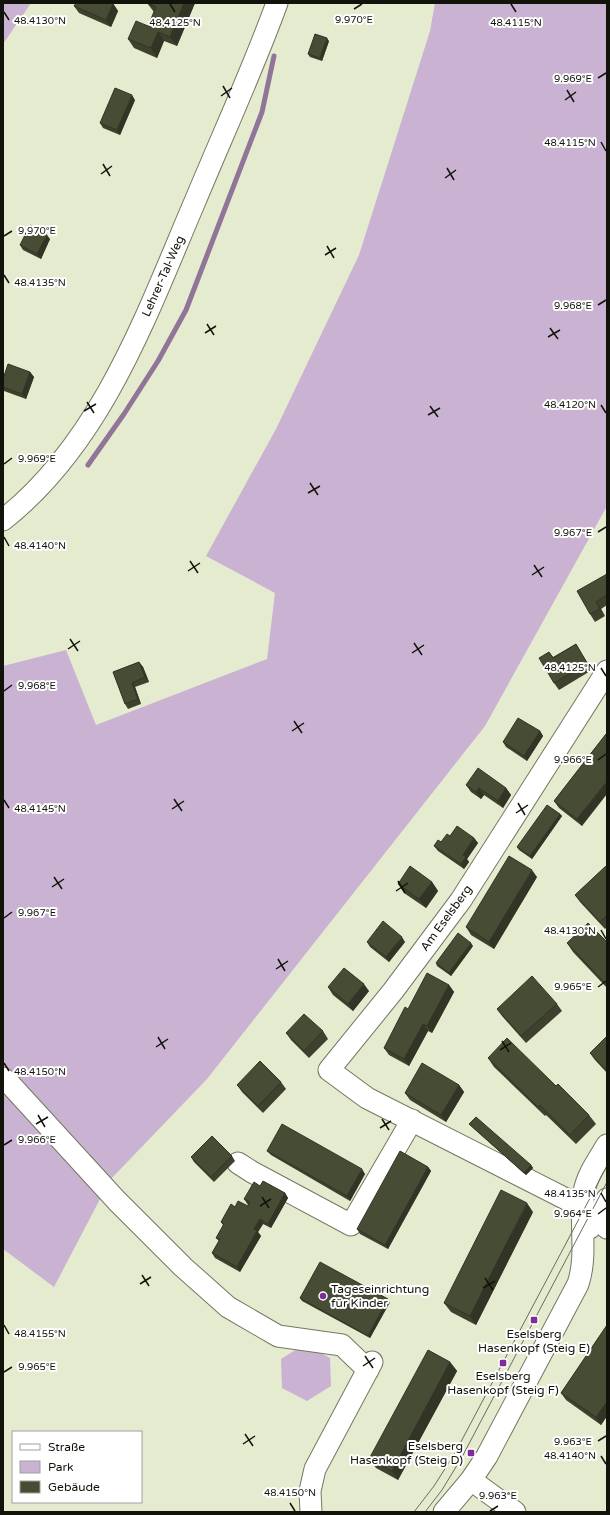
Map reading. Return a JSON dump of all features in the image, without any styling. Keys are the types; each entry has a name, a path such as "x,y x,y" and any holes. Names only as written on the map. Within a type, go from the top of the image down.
{"street":[{"name":"Lehrer-Tal-Weg","path":"3,520 19,507 46,480 74,448 96,412 134,341 246,79 276,3"},
{"name":"Am Eselsberg","path":"595,1218 412,1120 367,1098 329,1070 393,991 459,903 606,675"},
{"path":"3,1078 117,1201 183,1267 228,1307 278,1336 342,1344 370,1366 315,1469 310,1491 311,1512"},
{"path":"238,1163 351,1225 412,1120"},
{"path":"595,1218 586,1184 607,1145"},
{"path":"444,1512 471,1480 490,1450 575,1290 580,1277 583,1255 595,1218 607,1199"},
{"path":"471,1480 515,1512"}],"green space":[{"path":"3,3 31,3 3,44"},
{"path":"435,3 607,3 607,506 485,726 207,1079 110,1180 54,1287 3,1249 3,666 66,650 96,725 267,659 275,593 206,556 276,429 359,255 430,31"},
{"path":"305,1344 330,1358 331,1386 307,1401 282,1388 281,1359"}],"building":[{"path":"76,3 113,4 106,20 74,6"},
{"path":"147,3 184,3 170,37 158,32 151,48 128,39 136,21 148,26 156,7"},
{"path":"315,34 327,38 320,58 308,54"},
{"path":"115,88 132,95 117,130 100,123"},
{"path":"30,225 47,235 37,254 20,245"},
{"path":"8,364 30,372 22,394 3,387 3,379"},
{"path":"607,574 607,595 596,602 600,609 590,614 577,591"},
{"path":"576,644 587,663 554,683 539,658 549,652 553,658"},
{"path":"139,662 145,677 132,683 138,699 125,704 113,672"},
{"path":"518,718 540,731 524,756 503,742"},
{"path":"606,734 607,781 577,819 554,801"},
{"path":"478,768 506,788 498,801 479,788 476,792 466,785"},
{"path":"547,805 560,814 530,856 517,847"},
{"path":"457,826 474,838 463,855 466,857 461,864 434,846 438,840 441,842 447,834 450,836"},
{"path":"509,856 532,870 489,942 466,927"},
{"path":"607,865 607,915 600,922 575,895"},
{"path":"410,866 432,882 419,899 398,884"},
{"path":"383,921 402,937 386,957 367,942"},
{"path":"588,923 607,942 607,985 567,943"},
{"path":"458,933 471,943 449,973 436,963"},
{"path":"344,968 364,984 348,1004 328,987"},
{"path":"427,973 449,985 427,1026 423,1024 404,1059 384,1048 405,1007 408,1009"},
{"path":"532,976 557,1004 521,1036 497,1009"},
{"path":"304,1014 323,1031 304,1051 286,1033"},
{"path":"607,1036 607,1071 590,1053"},
{"path":"507,1038 556,1086 558,1084 589,1115 570,1135 540,1105 538,1107 488,1058"},
{"path":"260,1061 281,1082 258,1106 237,1085"},
{"path":"422,1063 459,1085 441,1115 405,1093"},
{"path":"476,1117 531,1165 524,1173 469,1124"},
{"path":"282,1124 362,1169 347,1196 267,1151"},
{"path":"212,1136 232,1156 211,1177 191,1157"},
{"path":"400,1151 428,1167 385,1245 357,1229"},
{"path":"263,1181 285,1193 268,1224 260,1219 254,1229 257,1231 237,1267 212,1253 220,1239 216,1238 224,1224 221,1222 231,1204 235,1207 238,1201 248,1206 250,1202 244,1199 254,1182 260,1186"},
{"path":"501,1190 527,1203 470,1316 444,1303"},
{"path":"320,1262 388,1299 368,1336 300,1298"},
{"path":"607,1325 607,1402 596,1417 561,1393"},
{"path":"428,1350 450,1362 392,1471 369,1459"}],"waterway":[{"path":"88,465 124,414 158,361 186,310 262,112 274,56"}],"tram line":[{"path":"414,1512 434,1486 455,1453 607,1166"},
{"path":"425,1512 442,1490 462,1457 607,1182"}],"place":[{"name":"Tageseinrichtung für Kinder","path":"323,1296"},
{"name":"Eselsberg Hasenkopf (Steig E)","path":"534,1320"},
{"name":"Eselsberg Hasenkopf (Steig F)","path":"503,1363"},
{"name":"Eselsberg Hasenkopf (Steig D)","path":"471,1453"}]}
